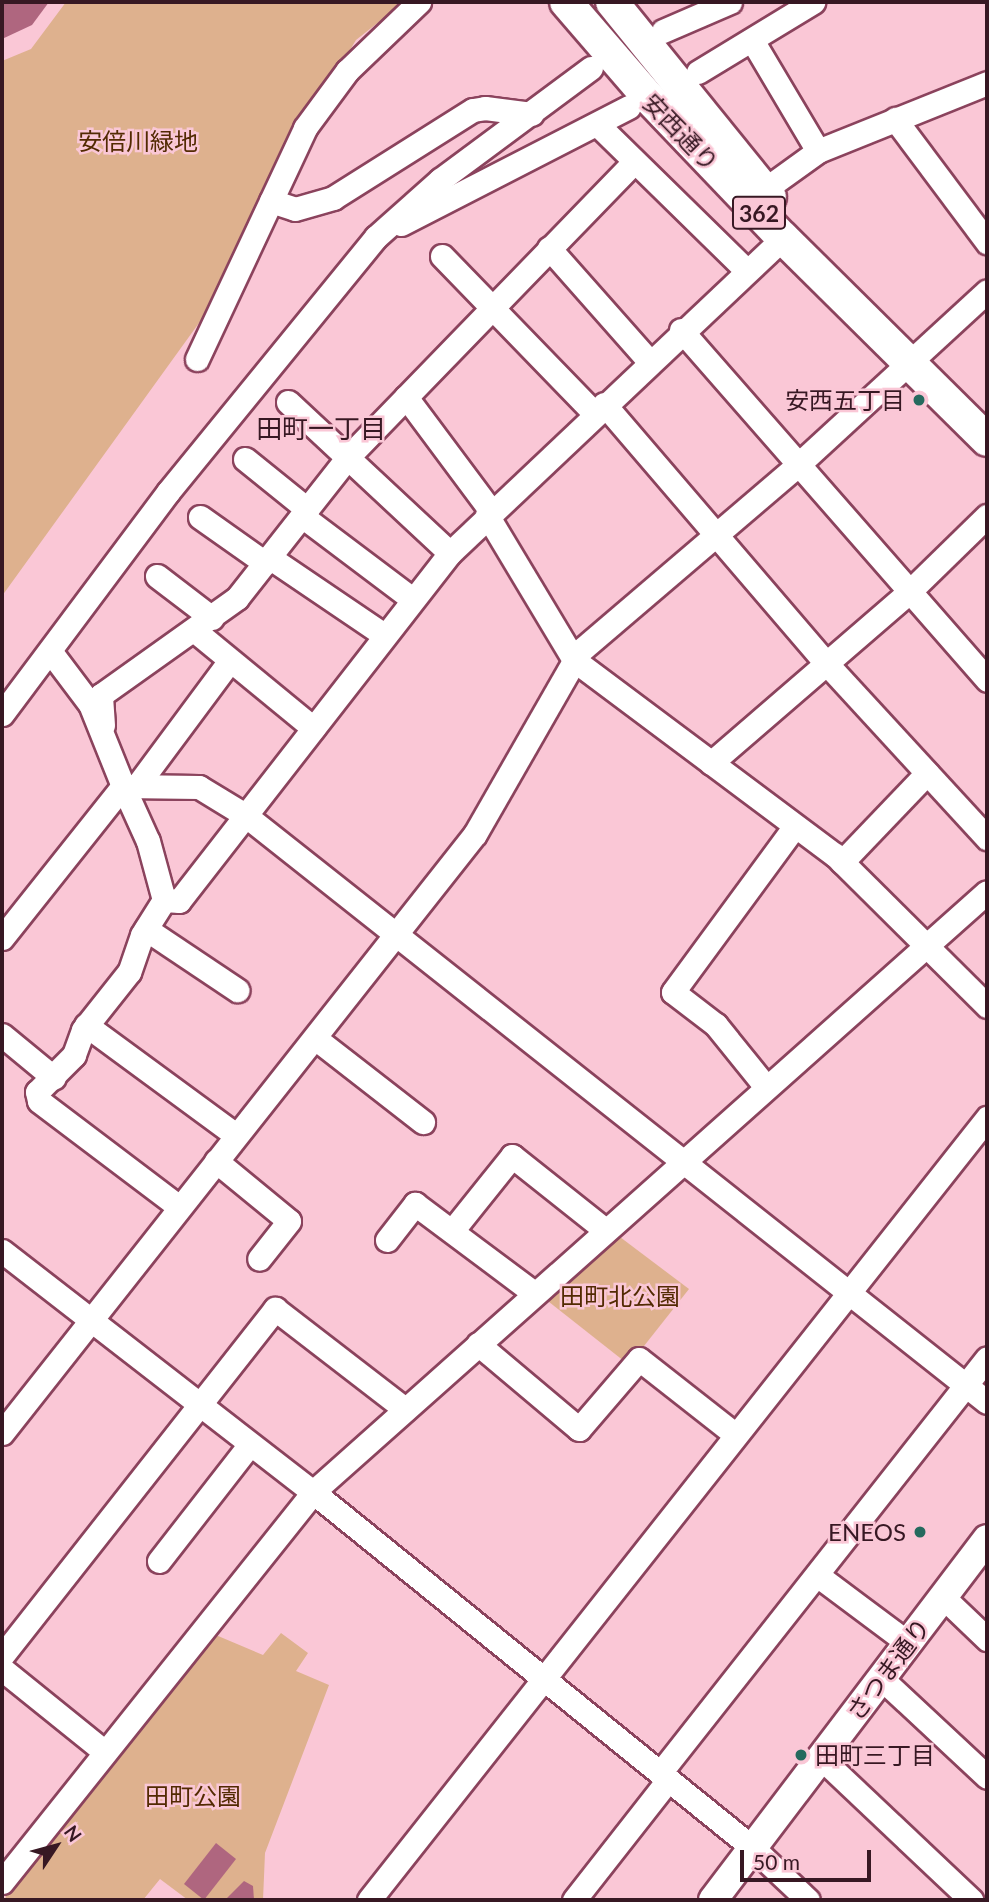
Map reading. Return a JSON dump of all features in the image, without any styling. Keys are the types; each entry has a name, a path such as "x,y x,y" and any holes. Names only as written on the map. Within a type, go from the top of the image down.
{"highway":[{"name":"362","path":"566,2 598,59"},
{"name":"362","path":"612,2 648,31"},
{"name":"安西通り","path":"648,31 764,190 910,359 987,440"},
{"name":"安西通り","path":"598,59 910,359"}],"main road":[{"name":"さつま通り","path":"713,1900 987,1539"}],"street":[{"path":"197,359 305,128 347,71 419,2"},
{"path":"648,31 730,2"},
{"path":"698,72 813,2"},
{"path":"752,40 818,151"},
{"path":"2,714 168,492 376,237 440,180 532,114 598,59"},
{"path":"764,190 818,151 987,83"},
{"path":"376,237 629,107"},
{"path":"271,201 295,209 333,198 414,152 474,110 485,108 532,114"},
{"path":"895,120 987,242"},
{"path":"597,124 747,271"},
{"path":"105,745 101,695 203,625 237,598 347,458 634,162"},
{"path":"163,900 179,901 450,553 681,330 783,238"},
{"path":"549,248 649,362"},
{"path":"442,256 491,307 599,408 717,535 826,663 987,838"},
{"path":"2,1433 475,834 573,660 799,464 910,359 987,291"},
{"path":"681,330 987,680"},
{"path":"405,397 489,513 573,660 842,862 929,945 987,1006"},
{"path":"288,402 450,553"},
{"path":"244,459 304,512 412,599"},
{"path":"711,763 909,592 987,516"},
{"path":"200,517 384,635"},
{"path":"157,576 203,625 229,663 313,728"},
{"path":"50,651 90,704 105,745 129,787 148,841 163,900 146,929 129,972 86,1025 74,1055 37,1093 39,1101 179,1207"},
{"path":"2,938 229,663"},
{"path":"842,862 927,773"},
{"path":"129,787 199,787 245,815 987,1402"},
{"path":"766,1087 716,1025 673,992 795,826"},
{"path":"2,1882 9,1856 105,1752 313,1492 987,891"},
{"path":"146,929 237,990"},
{"path":"86,1025 236,1135"},
{"path":"314,1038 423,1122"},
{"path":"4,1042 54,1078"},
{"path":"369,1900 987,1118"},
{"path":"452,1231 512,1156 605,1230"},
{"path":"216,1161 289,1220 259,1259"},
{"path":"387,1240 415,1204 534,1293"},
{"path":"2,1251 313,1492 754,1849 808,1900"},
{"path":"2,1657 275,1309 405,1409"},
{"path":"478,1344 579,1429 639,1359 736,1435"},
{"path":"574,1900 817,1574 987,1358"},
{"path":"159,1561 250,1444"},
{"path":"817,1574 908,1643"},
{"path":"943,1597 987,1639"},
{"path":"2,1669 105,1752"},
{"path":"881,1678 987,1777"},
{"path":"821,1758 971,1900"}],"green space":[{"name":"安倍川緑地","path":"66,2 404,2 356,40 264,192 217,298 2,596 2,61 31,49"},
{"name":"田町北公園","path":"616,1234 689,1289 629,1365 544,1298"},
{"name":"田町公園","path":"211,1633 263,1655 281,1633 308,1653 296,1671 329,1685 265,1853 263,1900 188,1900 160,1879 143,1900 6,1900 5,1893"}],"shaded area":[{"path":"2,2 49,2 32,25 2,39"},
{"path":"216,1843 236,1859 204,1900 184,1884"},
{"path":"244,1881 253,1886 254,1900 225,1900"}],"place":[{"name":"安西五丁目","path":"919,400"},
{"name":"ENEOS","path":"920,1532"},
{"name":"田町三丁目","path":"801,1755"}],"district":[{"name":"田町一丁目","path":"321,429"}]}
